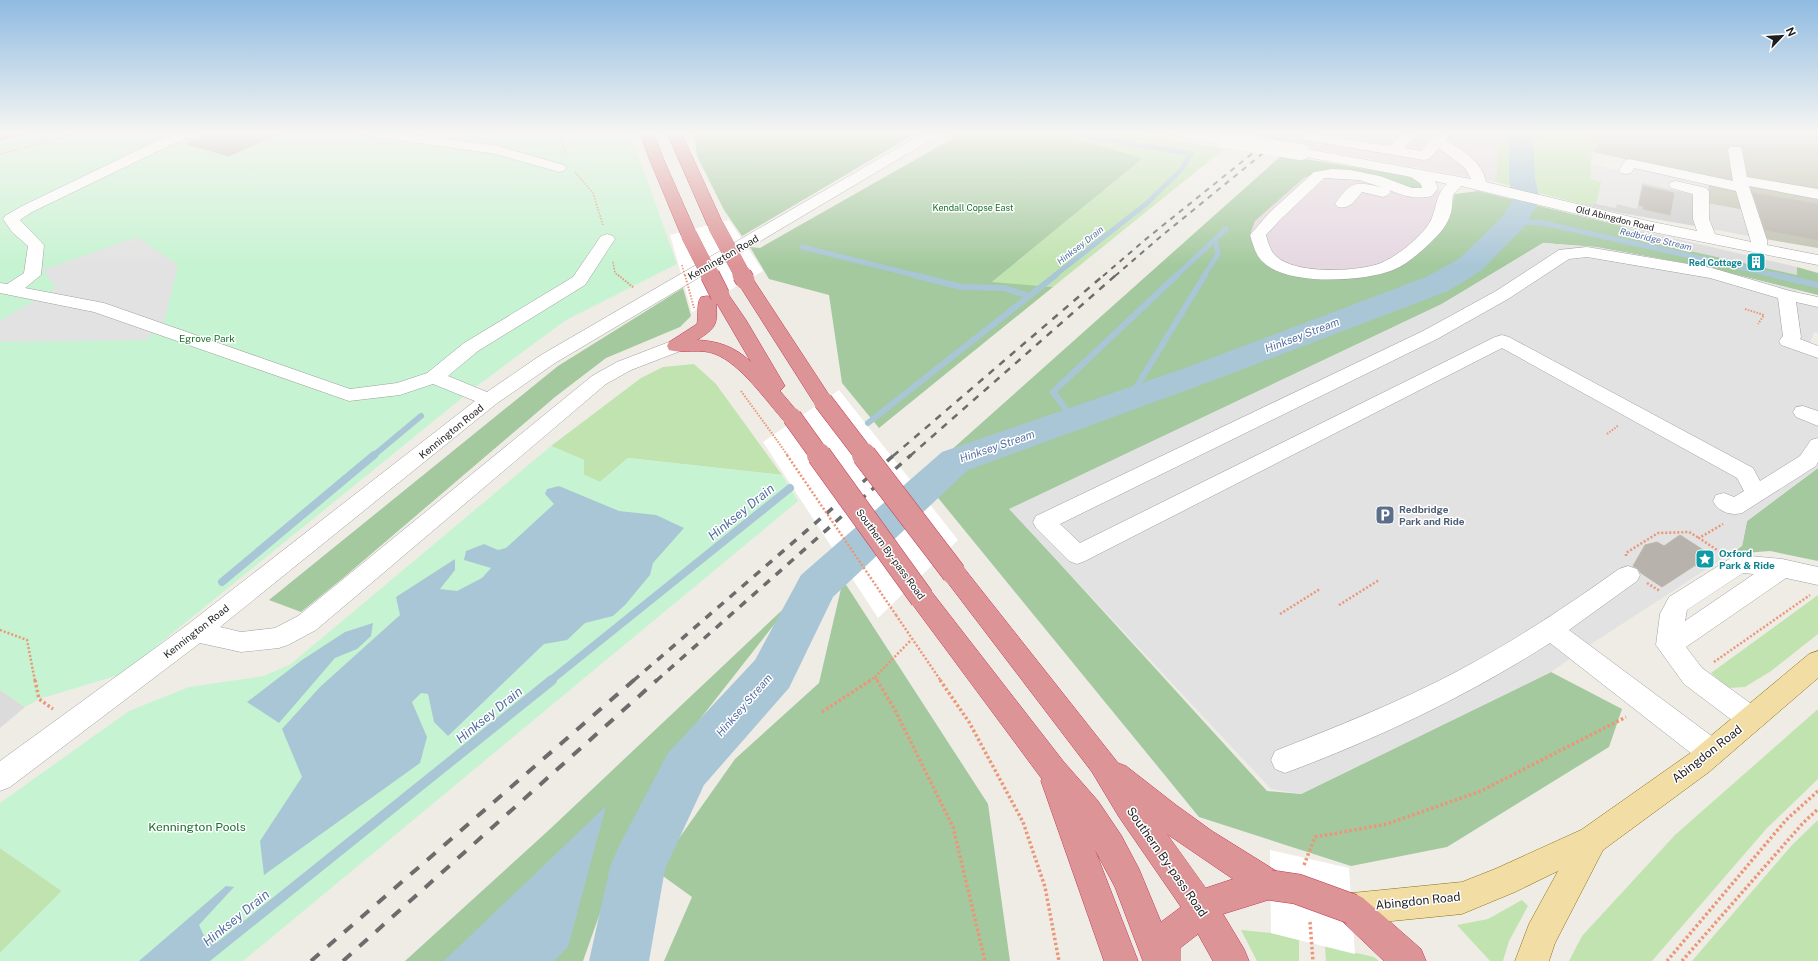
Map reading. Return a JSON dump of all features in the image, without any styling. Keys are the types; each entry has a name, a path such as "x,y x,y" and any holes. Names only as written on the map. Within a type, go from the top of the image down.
{"highway":[{"path":"664,177 701,259 708,316 705,327 694,336 676,346"},
{"name":"Southern By-pass Road","path":"694,177 716,226 745,280 823,401 954,573 1102,763 1130,807 1202,910 1232,961"},
{"name":"Southern By-pass Road","path":"707,302 737,320 792,417 922,598 1053,770 1087,811 1110,845 1128,880 1160,961"},
{"path":"676,346 704,346 721,350 740,361 792,417"},
{"name":"Southern By-pass Road","path":"1102,763 1165,815 1200,841 1270,885"},
{"path":"1053,770 1084,861 1121,961"},
{"path":"1164,961 1163,950 1166,938 1217,899 1270,885 1296,889 1352,909 1409,961"}],"main road":[{"name":"Abingdon Road","path":"1352,909 1462,898 1504,881 1592,840 1711,752 1818,662"},
{"name":"Abingdon Road","path":"1532,961 1541,936 1592,840"}],"street":[{"path":"6,289 32,275 36,245 18,228 11,218 94,177"},
{"name":"Kennington Road","path":"0,778 196,632 489,400 554,355 859,177"},
{"path":"1318,177 1271,219 1258,235 1262,248 1269,259 1292,270 1304,273 1337,274 1374,270 1387,266 1406,255 1428,236 1438,223 1444,209 1446,194 1458,180"},
{"path":"1361,177 1379,181 1421,196 1427,193 1430,188 1428,182 1419,177"},
{"name":"Old Abingdon Road","path":"1439,177 1486,186 1648,226 1818,260"},
{"path":"1479,177 1486,186"},
{"path":"1704,177 1742,184 1818,194"},
{"path":"1741,177 1759,240 1758,248"},
{"path":"1649,178 1701,191 1701,219 1708,238"},
{"path":"1343,204 1359,187 1445,199"},
{"path":"6,289 98,307 349,395 400,389 434,377 471,347 579,281 607,239"},
{"path":"1756,493 1745,473 1502,341 1077,555 1044,522 1430,335 1502,295 1565,254 1587,252 1712,273 1786,295 1818,302"},
{"path":"1786,295 1792,337 1788,341 1818,352"},
{"path":"196,632 240,642 279,638 307,623 599,380 624,366 676,346"},
{"path":"434,377 489,400"},
{"path":"1729,504 1756,493 1808,461 1818,445"},
{"path":"1751,719 1693,676 1669,645 1673,614 1678,604 1739,564 1782,568 1815,584"},
{"path":"1669,645 1782,568"},
{"path":"1285,760 1392,716 1490,667 1567,619 1630,574"},
{"path":"1550,629 1711,752"}],"path":[{"path":"681,262 707,302"},
{"path":"1745,309 1764,315 1758,324"},
{"path":"739,387 969,722 1023,822 1045,887 1059,961"},
{"path":"1699,538 1738,515 1729,504"},
{"path":"1678,604 1630,574 1623,566 1626,553 1658,534 1689,532 1739,564"},
{"path":"1339,605 1379,580"},
{"path":"1693,676 1815,584"},
{"path":"1280,614 1320,589"},
{"path":"0,630 27,640 39,699 74,724"},
{"path":"822,712 849,693 875,678 912,639"},
{"path":"875,678 895,710 953,827 984,961"},
{"path":"1304,862 1315,836 1387,824 1481,792 1649,705"},
{"path":"1667,961 1786,820 1818,791"},
{"path":"1682,961 1803,823 1818,809"},
{"path":"1312,944 1313,961"}],"shaded area":[{"path":"1345,177 1424,187 1455,194 1450,212 1404,264 1309,278 1254,248 1251,240 1251,232 1255,221 1304,178"},
{"path":"1468,177 1496,177 1496,182"},
{"path":"1590,177 1678,177 1709,183 1707,198 1642,183 1637,209 1617,204 1616,208 1596,204 1601,182 1590,179"},
{"path":"1592,177 1656,177 1709,183 1709,221 1712,229 1615,212 1581,204 1596,204"},
{"path":"1702,177 1818,177 1818,248 1753,237 1744,210 1707,203 1707,178"},
{"path":"1707,203 1744,210 1753,237 1712,229 1709,221"},
{"path":"1626,227 1797,267 1797,275 1624,236"},
{"path":"137,237 178,265 164,322 146,340 0,342 0,321 56,288 43,270"},
{"name":"Redbridge Park and Ride","path":"1543,243 1596,247 1705,267 1797,290 1800,303 1818,307 1818,333 1814,332 1809,345 1818,348 1818,468 1747,521 1742,546 1579,652 1551,672 1301,794 1271,789 1009,509 1442,304"},
{"path":"0,690 25,707 0,728"}],"green space":[{"name":"Egrove Park","path":"0,177 646,177 677,264 566,320 478,385 122,674 39,699 25,707 0,690"},
{"path":"707,177 842,177 742,236 724,210"},
{"name":"Kendall Copse East","path":"885,177 1120,177 992,282 1053,287 879,428 842,383 829,295 769,279 750,247 760,248"},
{"path":"1120,177 1189,177 1053,287 991,283"},
{"path":"1258,177 1307,177 1255,221 1251,232 1251,240 1254,247 1282,271 1377,274 1450,212 1455,194 1478,191 1626,227 1624,236 1797,275 1797,267 1818,273 1818,295 1705,267 1596,247 1543,243 1442,304 1010,509 1267,791 1301,794 1551,672 1622,709 1609,747 1447,847 1351,866 1199,817 921,477"},
{"path":"1347,177 1411,177 1418,178 1420,184 1424,187 1418,191 1389,182"},
{"path":"1496,177 1597,177 1601,182 1596,204 1581,204 1496,182"},
{"path":"683,288 691,316 680,327 606,358 555,397 301,612 269,600 558,366"},
{"path":"694,364 716,384 782,475 628,458 600,482 584,475 584,460 551,446 641,378 663,367"},
{"name":"Kennington Pools","path":"551,446 584,460 584,475 600,482 628,458 782,475 798,501 243,961 0,961 0,953 62,891 0,848 0,803 129,711 189,687 264,676 291,664"},
{"path":"1818,468 1818,561 1770,551 1730,554 1742,546 1747,521"},
{"path":"843,580 988,804 1010,961 664,961 692,897 656,871 735,759 819,683"},
{"path":"1818,595 1818,634 1771,671 1745,687 1728,688 1711,673"},
{"path":"795,598 671,756 611,882 583,961 405,961 549,830"},
{"path":"1818,709 1818,779 1767,828 1652,961 1569,961 1582,936 1675,835"},
{"path":"1818,820 1818,961 1692,961 1792,845"},
{"path":"0,848 62,891 0,953"},
{"path":"1522,900 1528,906 1509,941 1503,961 1490,961 1457,925 1488,919"},
{"path":"1241,930 1271,933 1299,940 1299,961 1257,961"},
{"path":"1325,946 1374,957 1379,961 1326,961"}],"water":[{"path":"559,486 619,511 656,515 684,528 653,563 650,575 625,605 613,616 585,623 567,640 544,644 448,736 434,722 428,694 421,693 412,702 427,737 420,763 264,875 260,841 302,777 282,729 320,687 400,615 396,597 455,559 455,570 440,589 457,591 482,578 491,568 464,560 466,551 484,544 498,550 506,548 554,504 545,494 547,489"},
{"path":"373,623 371,636 357,649 335,658 279,723 247,702 302,660 345,632"},
{"path":"606,806 568,947 554,961 444,961"},
{"path":"226,886 234,887 199,925 206,940 222,945 202,961 139,961"}],"pier":[{"path":"729,220 763,271 692,312 670,235"},
{"path":"839,390 958,540 878,618 763,442"},
{"path":"1270,850 1349,868 1355,954 1271,933"}],"building":[{"path":"1643,186 1674,193 1670,215 1643,209 1644,207 1639,205"},
{"path":"1753,193 1818,204 1818,240 1765,230"},
{"path":"1680,535 1711,555 1662,587 1633,566 1645,545 1657,542 1664,546"}],"waterway":[{"name":"Hinksey Drain","path":"1054,276 1146,204 1174,177"},
{"name":"Hinksey Stream","path":"619,961 638,867 686,769 772,674 816,587 955,461 1197,375 1437,284 1471,264 1513,222 1526,201 1522,177"},
{"name":"Redbridge Stream","path":"1513,222 1543,223 1779,276"},
{"path":"1215,239 1226,229"},
{"path":"1176,276 1215,239"},
{"path":"1204,276 1218,254 1215,239"},
{"path":"802,247 914,275"},
{"path":"914,275 918,276"},
{"path":"914,275 961,287 1004,288 1029,296"},
{"name":"Hinksey Drain","path":"868,423 1056,275"},
{"path":"1073,419 1053,392 1177,275"},
{"path":"1129,399 1205,275"},
{"name":"Redbridge Stream","path":"1774,275 1818,285"},
{"path":"373,456 421,416"},
{"path":"222,582 374,455"},
{"name":"Hinksey Drain","path":"550,681 790,488"},
{"name":"Hinksey Drain","path":"202,961 552,680"}],"railway":[{"path":"1103,276 1223,177"},
{"path":"1115,276 1234,177"},
{"path":"893,456 1104,275"},
{"path":"910,456 1116,275"},
{"path":"633,681 894,455"},
{"path":"656,681 911,455"},
{"path":"311,961 634,680"},
{"path":"343,961 657,680"}],"place":[{"name":"Red Cottage","path":"1756,262"},
{"name":"Redbridge Park and Ride","path":"1385,515"},
{"name":"Oxford Park & Ride","path":"1705,559"}]}
